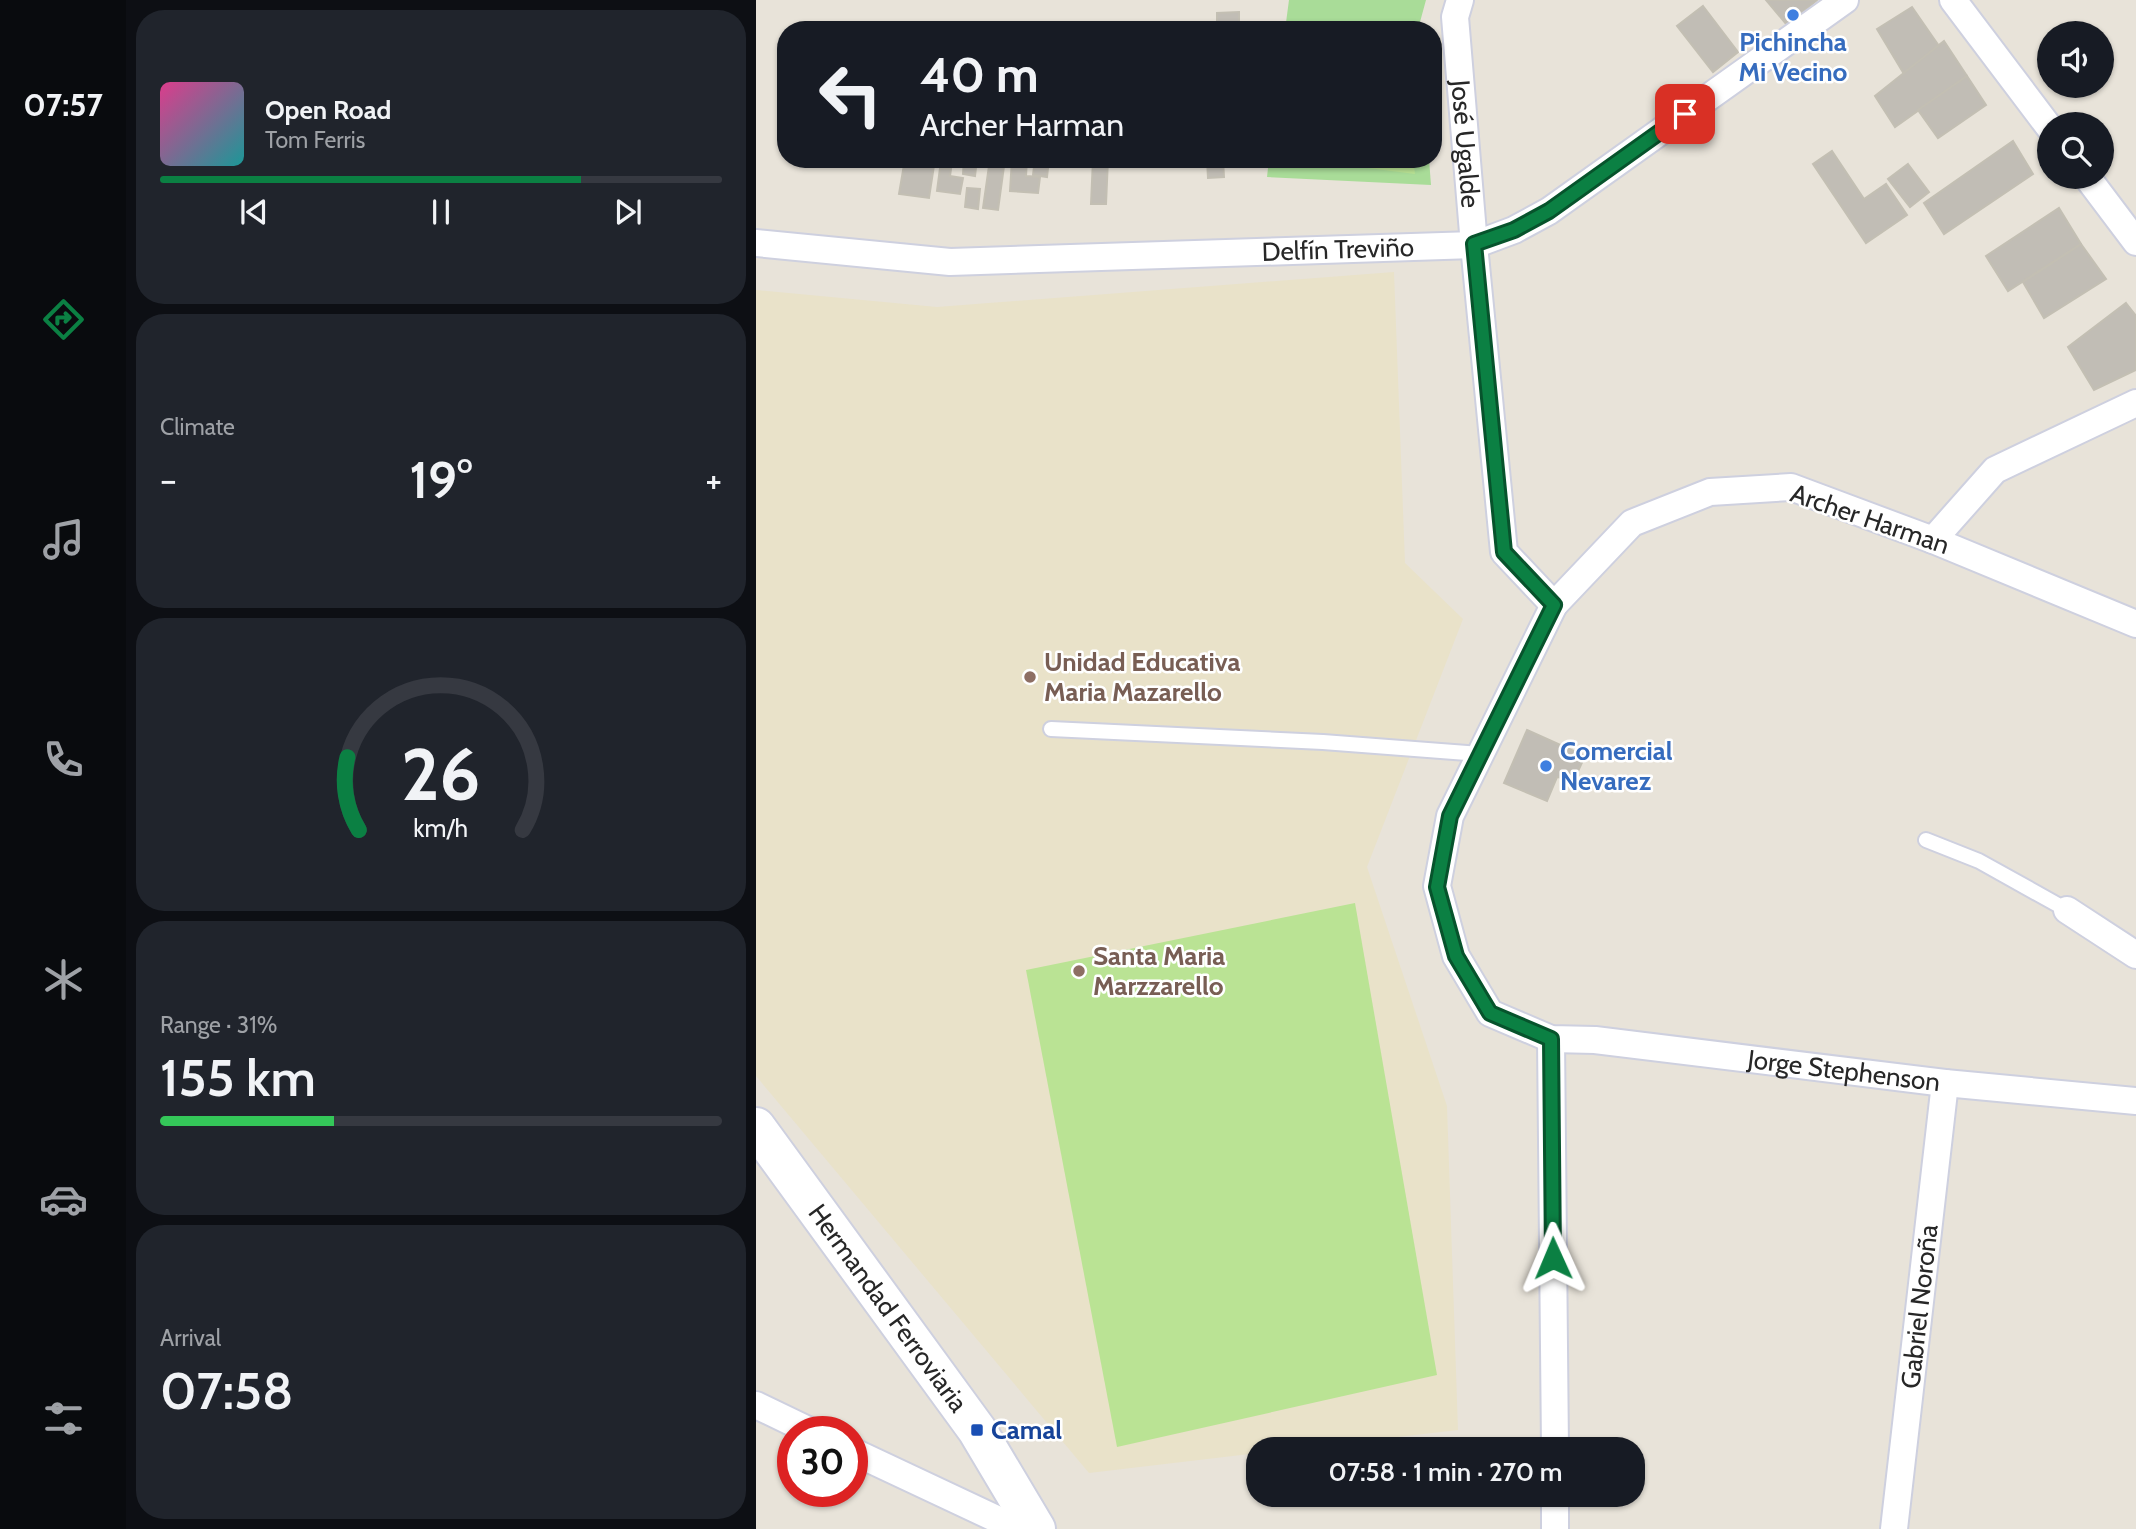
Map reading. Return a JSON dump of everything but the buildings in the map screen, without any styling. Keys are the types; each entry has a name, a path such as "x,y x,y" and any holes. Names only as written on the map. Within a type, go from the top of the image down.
{"street":[{"name":"José Ugalde","path":"1460,0 1455,18 1504,552 1554,605"},
{"name":"Delfín Treviño","path":"756,243 950,262 1474,244 1514,230 1549,211 1845,0"},
{"path":"1953,0 2038,112"},
{"path":"2096,189 2136,242"},
{"path":"1933,540 1995,470 2136,403"},
{"name":"Archer Harman","path":"1551,1039 1490,1013 1456,956 1437,887 1450,816 1554,605 1632,523 1710,492 1791,486 1933,540 2136,624"},
{"path":"2067,910 2136,955"},
{"path":"1551,1039 1555,1437"},
{"name":"Jorge Stephenson","path":"1551,1039 1595,1040 1945,1083 2136,1101"},
{"name":"Gabriel Noroña","path":"1894,1529 1945,1083"},
{"name":"Hermandad Ferroviaria","path":"756,1127 977,1430 1036,1529"},
{"path":"756,1405 779,1416"},
{"path":"868,1459 1018,1529"},
{"path":"1555,1507 1555,1529"}],"lane":[{"path":"1051,729 1323,742 1480,754"},
{"path":"1926,840 1979,861 2067,910"}],"shaded area":[{"name":"Santa Maria Marzzarello","path":"1394,272 1405,563 1463,619 1367,867 1447,1106 1458,1430 1398,1437 1246,1437 1246,1454 1089,1473 756,1076 756,290 937,307"}],"green space":[{"path":"1289,0 1426,0 1420,21 1286,21"},
{"path":"1268,168 1430,168 1431,185 1267,177"},
{"path":"1368,168 1414,168 1415,174"},
{"path":"1355,903 1437,1375 1117,1447 1026,970"}],"place":[{"name":"Pichincha Mi Vecino","path":"1793,15"},
{"name":"Unidad Educativa Maria Mazarello","path":"1030,677"},
{"name":"Comercial Nevarez","path":"1546,766"},
{"name":"Santa Maria Marzzarello","path":"1079,971"},
{"name":"Camal","path":"977,1430"}],"route":[{"path":"1553,1258 1551,1039 1490,1013 1456,956 1437,887 1450,816 1554,605 1504,552 1474,244 1514,230 1549,211 1685,114"}]}
